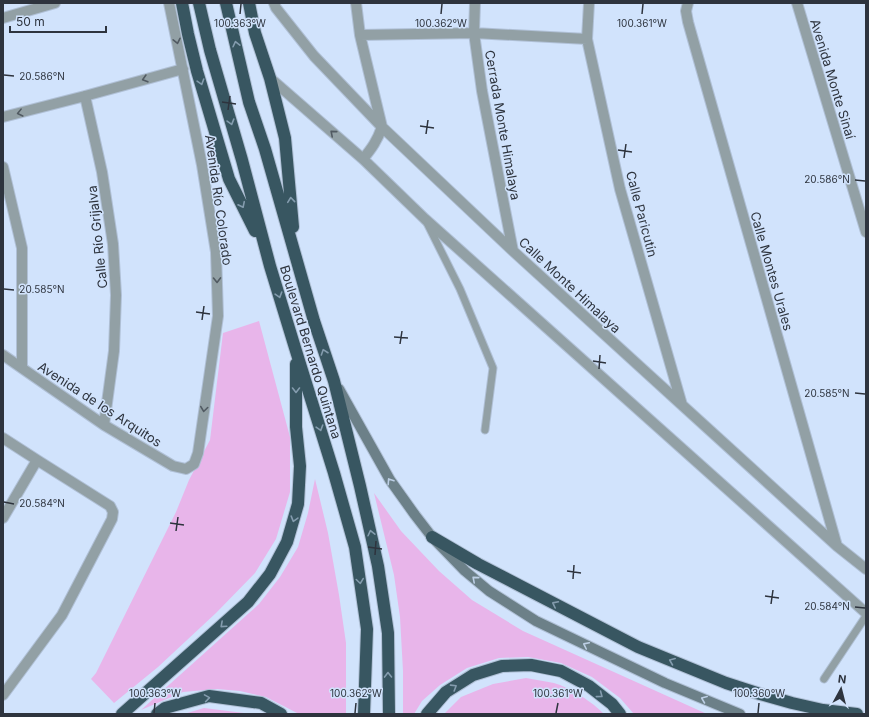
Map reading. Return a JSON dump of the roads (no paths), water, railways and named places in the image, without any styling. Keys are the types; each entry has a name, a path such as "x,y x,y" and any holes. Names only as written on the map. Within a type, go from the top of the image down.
{"highway":[{"path":"182,3 197,71 229,179 268,258"},
{"name":"Boulevard Bernardo Quintana","path":"199,3 210,50 242,160 268,258 334,473 355,547 367,629 364,714"},
{"name":"Boulevard Bernardo Quintana","path":"226,3 249,102 265,149 314,321 334,381 360,486 378,566 388,633 389,714"},
{"path":"249,3 255,33 270,78 285,138 295,253"},
{"path":"122,714 248,602 270,574 287,542 298,504 300,466 296,427 296,351"},
{"path":"432,536 478,564 638,647 726,683 760,694 823,710 857,714"},
{"path":"426,714 446,692 473,675 502,666 531,665 561,671 589,686 612,704 620,714"},
{"path":"157,714 165,708 210,696 261,703 282,714"}],"street":[{"path":"3,18 55,3"},
{"name":"Avenida Río Colorado","path":"169,3 202,165 216,252 218,316 198,453 194,464 186,469"},
{"name":"Calle Monte Himalaya","path":"274,3 276,8 314,56 382,127 514,251 682,405 837,546 866,569"},
{"path":"356,3 360,35 382,127 378,138 363,159"},
{"name":"Cerrada Monte Himalaya","path":"475,3 474,33 482,92 514,251"},
{"name":"Calle Paricutín","path":"589,3 587,39 620,189 682,405"},
{"name":"Calle Montes Urales","path":"688,3 686,11 688,22 837,546"},
{"name":"Avenida Monte Sinaí","path":"797,3 866,232"},
{"path":"360,35 474,33 587,39"},
{"path":"3,117 183,69"},
{"path":"270,78 363,159 425,219 866,615"},
{"name":"Calle Río Grijalva","path":"85,96 102,172 113,244 116,295 114,351 104,424"},
{"path":"3,167 22,248 22,368"},
{"name":"Avenida de los Arquitos","path":"3,355 104,424 172,466 186,469"},
{"path":"334,381 390,480 415,515 432,536 465,570 489,591 536,621 665,683 740,714"},
{"path":"3,438 110,506 113,512 112,519 62,615 3,695"},
{"path":"3,518 37,460"}],"lane":[{"path":"425,219 460,289 493,368 485,430"},
{"path":"824,679 866,615"}]}
